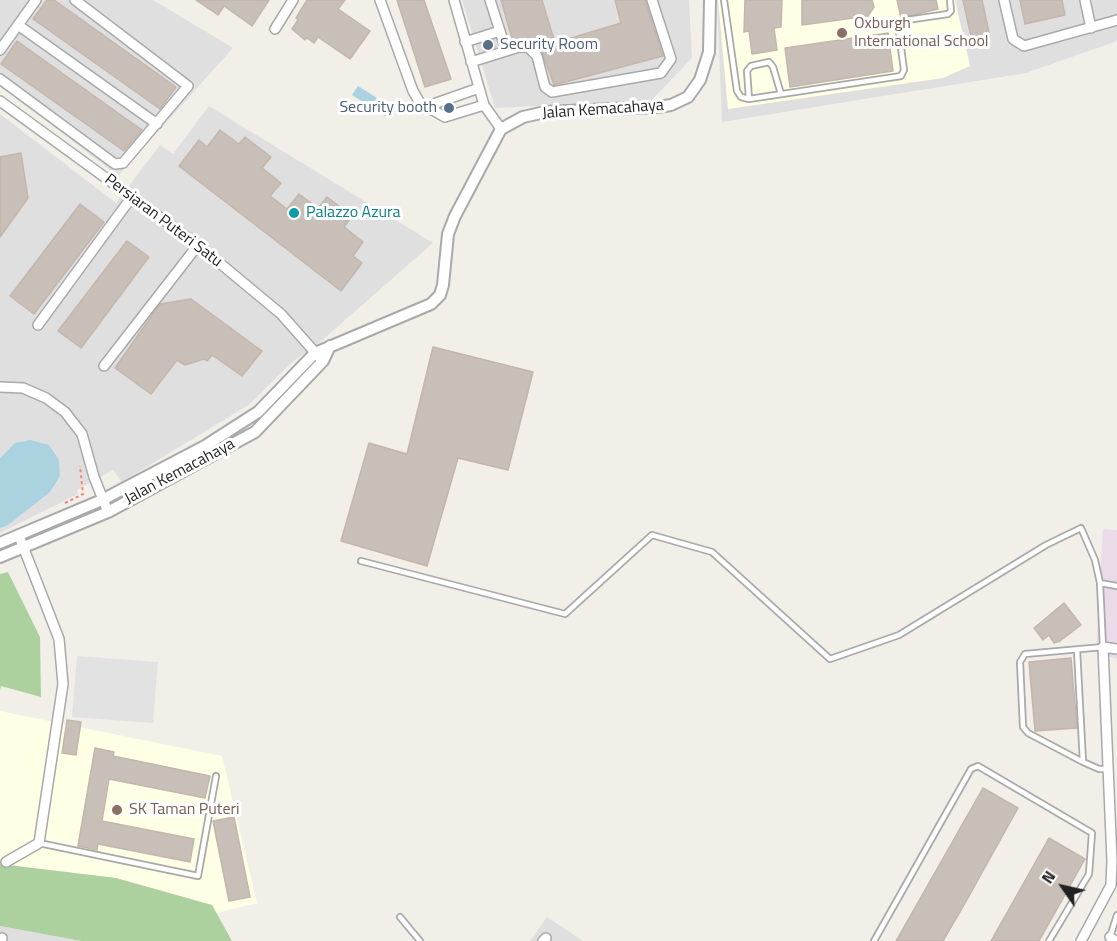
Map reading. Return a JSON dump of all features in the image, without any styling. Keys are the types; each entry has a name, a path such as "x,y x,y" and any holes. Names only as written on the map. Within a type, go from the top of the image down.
{"street":[{"path":"0,50 36,0"},
{"path":"0,79 118,165 157,124 188,86 75,0"},
{"path":"275,29 293,0"},
{"path":"380,0 413,91 425,107 445,117 484,105"},
{"path":"453,0 484,105 501,129"},
{"path":"490,0 506,50"},
{"path":"471,62 506,50 528,47 537,56 545,87 552,92 661,73 667,68 671,59 652,0"},
{"name":"Jalan Kemacahaya","path":"0,543 102,500 205,446 258,412 330,346 430,304 440,295 448,234 501,129 523,117 545,112 657,107 671,105 688,97 700,80 710,52 710,0"},
{"path":"1004,0 1013,39 1024,46 1117,20"},
{"path":"1085,0 1091,28"},
{"path":"18,25 157,124"},
{"path":"465,42 500,31"},
{"path":"425,107 479,88"},
{"name":"Persiaran Puteri Satu","path":"0,101 198,245 282,314 319,357"},
{"path":"38,325 131,198"},
{"path":"104,366 198,245"},
{"name":"Jalan Kemacahaya","path":"0,557 108,512 255,432 319,357"},
{"path":"0,387 23,388 46,398 65,412 82,434 102,500 108,512"},
{"path":"6,862 39,843 63,684 59,639 19,536"},
{"path":"1081,941 1111,885 1112,861 1103,647 1117,649"}],"lane":[{"path":"724,0 737,91 741,97 749,99 904,75 899,33 907,20 948,14 951,11 950,0"},
{"path":"749,99 747,71 751,66 769,62 773,67 781,94"},
{"path":"733,73 747,71"},
{"path":"361,561 565,614 652,536 712,552 830,658 899,635 1046,545 1081,528 1095,560 1100,583 1103,647 1025,654 1020,662 1023,727 1028,734 1083,762 1099,770 1107,769"},
{"path":"1100,583 1117,586"},
{"path":"1077,650 1083,762"},
{"path":"874,941 971,769 978,766 1092,833 1089,874 1049,941"},
{"path":"39,843 198,876 216,776"},
{"path":"1112,939 1117,915"},
{"path":"400,917 420,941"}],"path":[{"path":"63,504 83,494 78,456"}],"shaded area":[{"path":"0,0 153,0 233,48 118,176 0,85"},
{"path":"462,0 689,0 692,58 651,101 495,108"},
{"name":"Oxburgh International School","path":"717,0 1117,0 1117,41 1026,73 722,122"},
{"name":"Oxburgh International School","path":"718,0 955,0 970,66 943,78 728,109"},
{"path":"209,106 433,243 320,342 291,363 250,404 122,482 113,470 77,490 78,494 0,533 0,114 116,203 160,145 173,154"},
{"path":"1103,529 1117,530 1117,659 1096,652"},
{"path":"77,656 158,662 153,723 72,717"},
{"name":"SK Taman Puteri","path":"0,711 222,756 257,903 217,913 212,905 116,878 0,864"},
{"path":"547,917 583,941 530,941"},
{"path":"0,926 81,941 0,941"}],"green space":[{"path":"8,572 40,637 41,697 1,686 0,690 0,574"},
{"path":"0,864 116,878 212,905 232,941 81,941 0,926"}],"water":[{"path":"358,86 393,108 387,117 352,95"},
{"path":"30,440 49,445 59,460 60,476 50,492 8,525 0,528 0,458 15,443"}],"building":[{"path":"47,0 54,0 176,87 160,109 33,19"},
{"path":"196,0 269,0 252,26 224,6 218,15"},
{"path":"307,0 345,0 338,9 370,31 350,59 318,37 314,43 307,38 305,40 292,29"},
{"path":"397,0 424,0 451,79 425,87"},
{"path":"501,0 542,0 555,43 621,23 615,0 645,0 663,56 554,85 537,38 513,42"},
{"path":"745,0 782,0 781,27 774,28 777,50 752,54 749,31 744,32"},
{"path":"802,0 872,0 874,7 868,16 802,25"},
{"path":"897,0 936,0 938,9 901,18"},
{"path":"963,0 982,0 990,37 972,41"},
{"path":"1020,0 1062,0 1065,15 1025,24"},
{"path":"888,33 893,71 790,87 785,48"},
{"path":"493,40 495,47 484,51 482,44"},
{"path":"17,41 142,130 124,151 1,64"},
{"name":"Palazzo Azura","path":"220,130 239,144 245,137 271,157 262,168 281,183 270,196 287,209 299,194 318,208 327,197 352,216 344,227 363,242 353,256 362,263 341,291 179,166 199,140 207,147"},
{"path":"21,153 28,198 0,237 0,157"},
{"path":"80,204 104,222 34,314 10,296"},
{"path":"127,241 149,257 81,348 58,331"},
{"path":"191,299 262,351 242,376 212,355 207,361 204,359 185,365 177,360 151,394 115,368 160,304"},
{"path":"433,347 533,372 508,470 458,458 427,566 341,541 369,443 407,454"},
{"path":"1064,603 1081,625 1060,641 1054,643 1049,635 1043,640 1034,628"},
{"path":"1071,658 1077,728 1035,731 1029,662"},
{"path":"67,720 81,722 76,755 62,753"},
{"path":"95,748 114,752 113,756 210,776 205,798 109,779 102,821 194,839 190,862 98,844 97,850 78,846"},
{"path":"983,788 1018,808 964,905 943,941 896,941"},
{"path":"234,817 250,897 229,901 213,821"},
{"path":"1049,838 1085,859 1039,941 991,941"}],"place":[{"name":"Oxburgh International School","path":"842,33"},
{"name":"Security Room","path":"488,45"},
{"name":"Security booth","path":"449,108"},
{"name":"Palazzo Azura","path":"294,213"},
{"name":"SK Taman Puteri","path":"117,810"}]}
